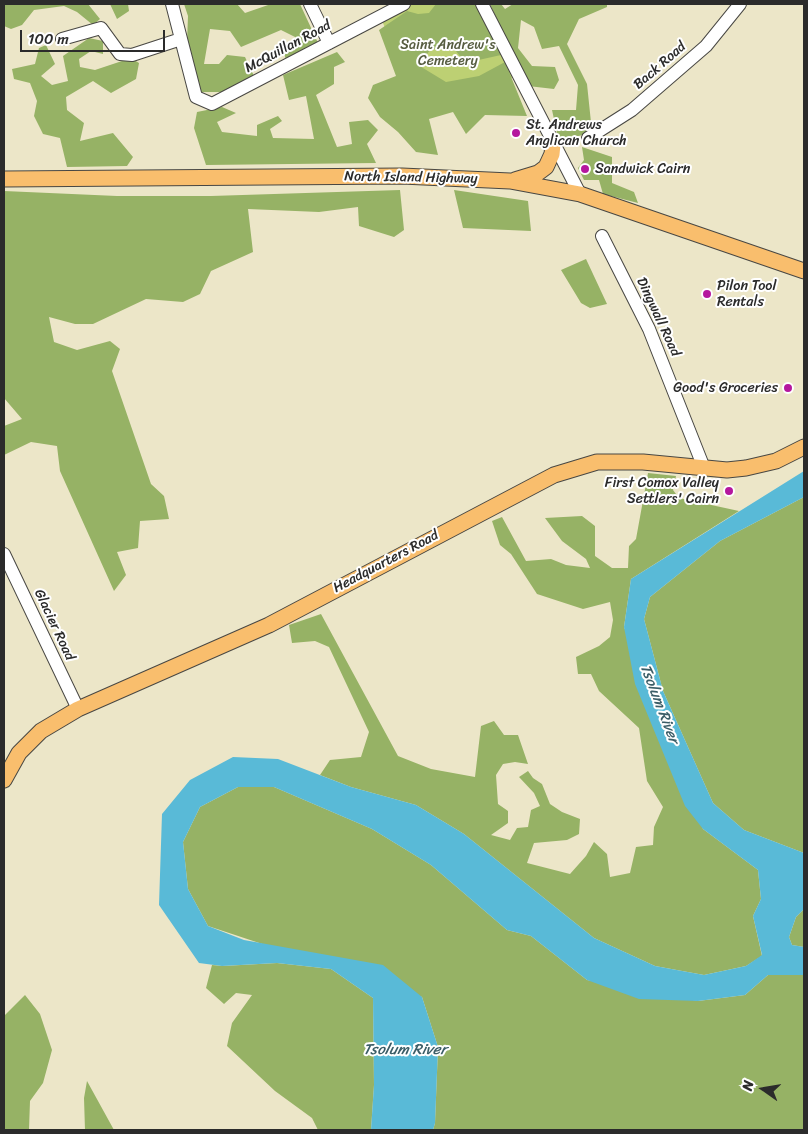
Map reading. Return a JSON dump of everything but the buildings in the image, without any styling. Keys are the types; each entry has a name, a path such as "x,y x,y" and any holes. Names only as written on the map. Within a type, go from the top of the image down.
{"main road":[{"path":"510,181 534,175 546,167 552,154 553,144"},
{"name":"North Island Highway","path":"4,179 402,176 510,181 580,194 804,271"},
{"name":"Headquarters Road","path":"4,780 19,753 41,731 78,709 269,625 554,474 597,462 643,462 704,468 746,468 776,461 804,448"}],"street":[{"path":"62,39 101,28 120,54 132,55 181,39 172,4"},
{"path":"310,4 329,42"},
{"name":"McQuillan Road","path":"181,39 196,97 212,104 404,4"},
{"path":"482,4 580,194"},
{"name":"Back Road","path":"588,138 632,110 706,46 740,4"},
{"name":"Dingwall Road","path":"602,236 649,329 704,468"},
{"name":"Glacier Road","path":"4,554 78,709"}],"green space":[{"path":"4,4 88,4 100,19 93,25 77,12 64,6 34,10 22,25 11,29 4,26"},
{"path":"110,4 128,4 129,11 117,19"},
{"path":"184,4 237,4 245,13 271,4 300,4 318,43 286,60 283,50 302,46 295,37 281,30 241,47 230,31 210,29 204,64 219,64 227,55 245,57 254,76 227,92 195,92 187,42 188,16"},
{"name":"Saint Andrew's Cemetery","path":"404,4 482,4 518,75 424,120 380,16"},
{"path":"436,4 476,4 501,55 465,63 453,47 431,49 418,65 446,82 479,76 505,62 527,116 485,115 466,134 453,112 429,119 438,155 416,152 398,132 380,117 368,98 373,85 396,76 379,30 407,11 418,14 429,13"},
{"path":"490,4 501,4 505,9 513,4 607,4 607,7 579,19 567,44 587,84 592,132 559,142 552,110 576,110 578,85 559,46 542,49 534,27 521,20 518,48 532,66 555,67 559,80 554,89 528,86"},
{"path":"89,38 103,41 103,54 91,51 79,59 80,67 95,70 131,58 139,63 136,79 111,93 93,81 66,97 67,110 84,123 80,141 113,133 133,157 127,166 67,167 60,138 43,134 34,116 37,101 30,83 14,79 12,69 35,64 39,48 46,45 55,64 41,76 52,85 68,81 63,56"},
{"path":"337,52 345,62 334,67 334,84 316,95 337,147 352,144 349,122 368,120 378,130 367,144 376,163 206,165 194,128 197,112 222,107 236,113 217,122 222,132 257,136 257,125 278,116 282,121 270,129 273,138 314,139 306,96 289,100 283,75"},
{"path":"582,147 612,157 612,183 634,192 638,203 603,194 599,180 584,180 578,168 584,160"},
{"path":"400,190 404,230 394,237 359,226 358,207 319,212 248,209 253,252 211,271 200,294 183,302 146,299 93,324 75,324 49,317 54,342 77,350 110,341 120,349 112,371 151,484 164,496 169,519 140,521 138,548 117,552 126,575 114,591 60,471 57,446 31,442 4,455 4,426 22,419 4,398 4,191 117,196 211,196"},
{"path":"454,190 528,201 531,231 463,228"},
{"path":"586,259 607,304 590,308 581,303 561,270"},
{"path":"648,473 676,476 673,490 679,498 739,511 631,579 624,627 703,829 758,870 761,899 753,916 762,956 746,966 704,975 655,966 594,938 464,834 416,805 351,787 320,775 330,760 361,757 369,732 329,647 315,641 292,643 289,625 321,614 398,756 431,769 475,777 481,726 494,721 504,735 518,735 528,764 515,762 503,764 496,775 498,804 508,811 508,823 491,835 510,840 517,828 528,827 531,810 540,806 534,793 519,777 528,771 533,778 542,784 550,804 562,812 580,819 579,834 567,840 534,843 527,863 570,874 586,856 594,842 607,854 610,877 630,873 636,847 653,845 654,827 663,807 647,781 639,728 599,691 591,674 578,674 576,657 599,646 610,637 613,620 610,602 583,609 537,594 511,554 500,545 492,521 502,517 526,561 551,559 566,565 590,568 586,559 562,541 545,518 582,516 595,526 595,556 612,568 628,568 629,546 636,539"},
{"path":"804,497 804,853 744,830 713,803 663,691 644,619 650,597 720,541"},
{"path":"238,787 274,787 372,829 431,865 507,930 531,936 587,980 698,1001 745,995 768,975 804,975 804,1130 433,1130 435,1123 438,1047 422,997 208,926 188,889 183,842 200,807"},
{"path":"804,909 804,947 792,945 789,937 796,917"},
{"path":"277,963 331,969 373,998 374,1085 371,1130 318,1130 312,1118 275,1091 227,1046 232,1023 252,995 236,993 224,1004 206,988 212,965"},
{"path":"25,995 40,1014 52,1050 43,1083 30,1101 29,1130 4,1130 4,1016"},
{"path":"87,1081 114,1130 85,1130 84,1098"}],"water":[{"name":"Tsolum River","path":"804,471 804,497 720,541 650,597 644,619 663,691 713,803 744,830 804,853 804,909 796,917 789,937 792,945 804,947 804,975 768,975 745,995 698,1001 639,999 587,980 531,936 507,930 431,865 372,829 274,787 238,787 200,807 183,842 188,889 208,926 244,940 383,965 422,997 438,1047 435,1123 433,1130 371,1130 374,1085 373,998 331,969 277,963 222,966 199,963 159,905 162,814 190,780 233,757 278,759 351,787 416,805 464,834 594,938 655,966 704,975 746,966 762,955 753,916 761,899 758,870 703,829 685,806 635,684 624,627 631,579"}],"place":[{"name":"St. Andrews Anglican Church","path":"516,133"},
{"name":"Sandwick Cairn","path":"585,169"},
{"name":"Pilon Tool Rentals","path":"707,294"},
{"name":"Good's Groceries","path":"788,388"},
{"name":"First Comox Valley Settlers' Cairn","path":"729,491"}]}
